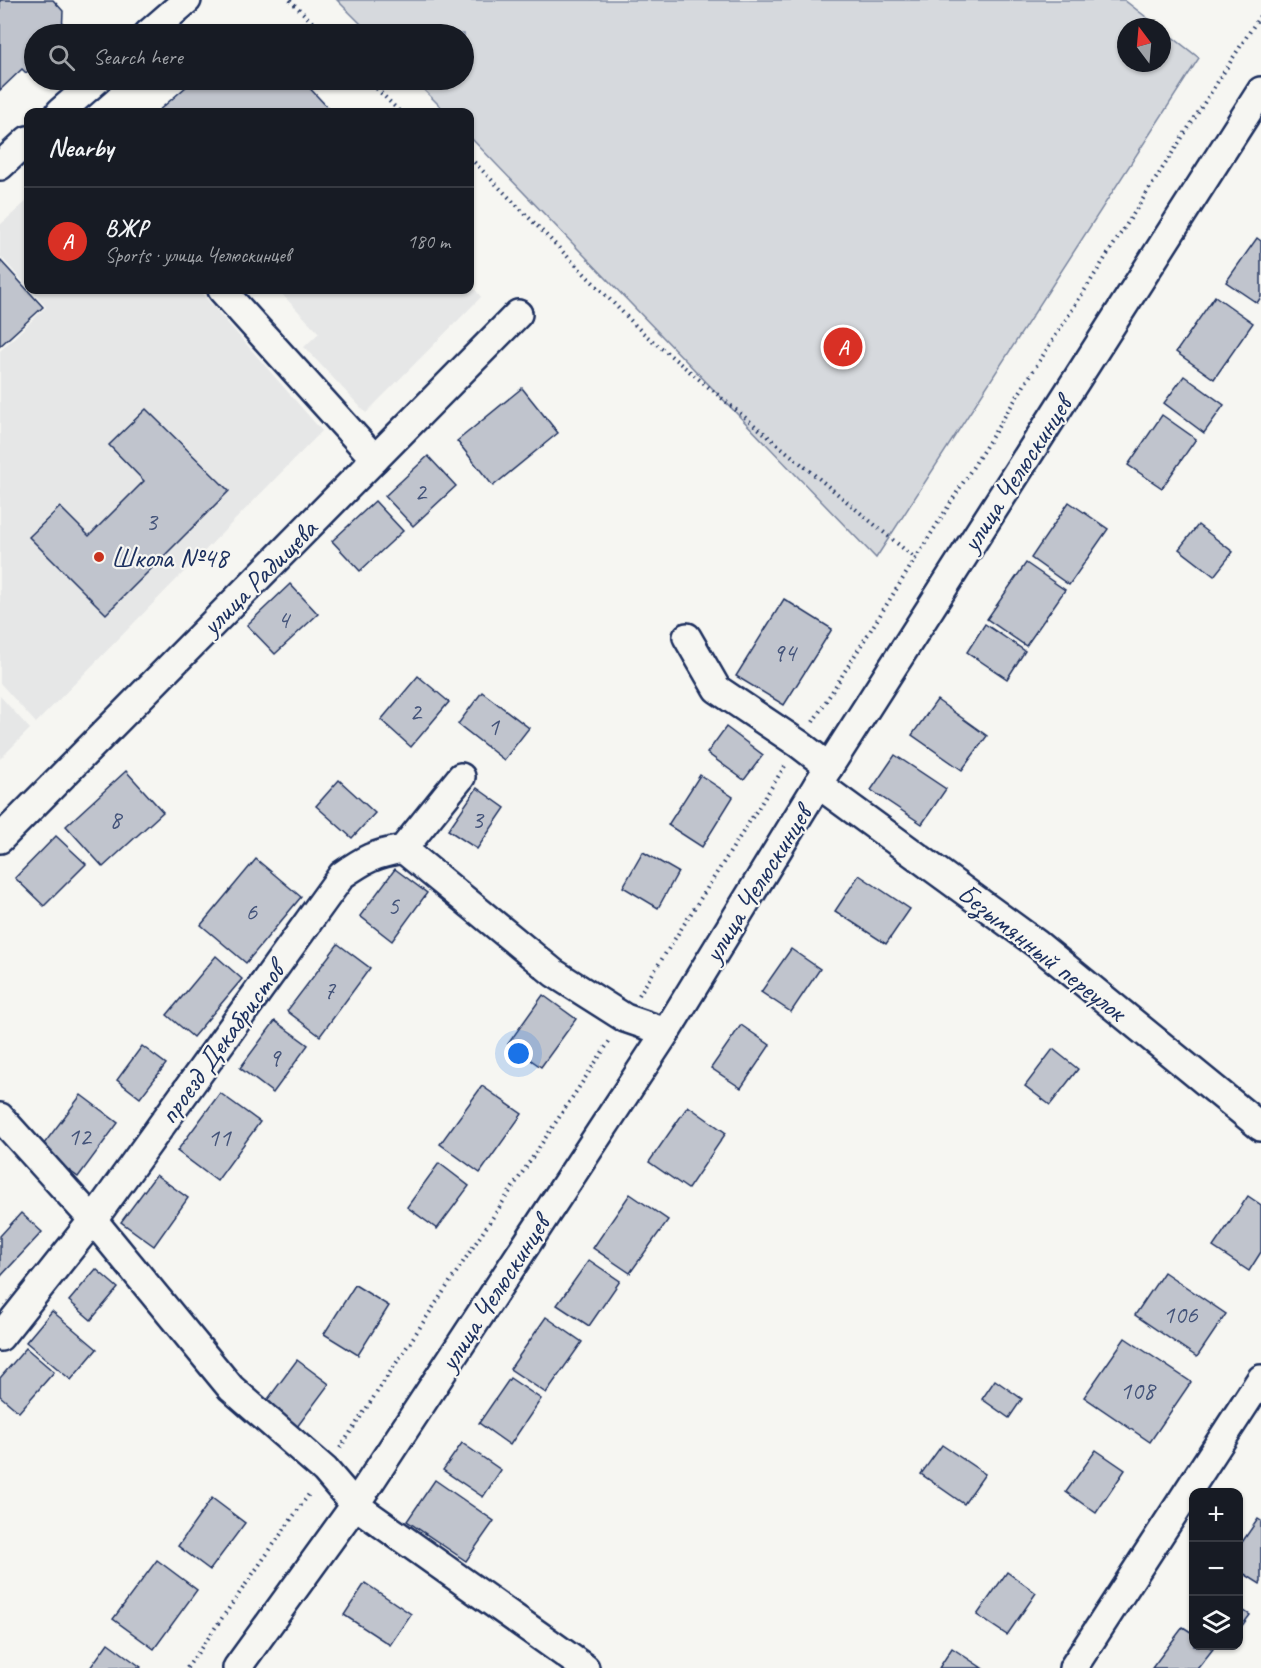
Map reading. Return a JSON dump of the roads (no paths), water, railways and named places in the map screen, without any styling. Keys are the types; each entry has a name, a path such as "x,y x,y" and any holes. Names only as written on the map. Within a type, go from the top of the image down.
{"street":[{"path":"159,24 187,0"},
{"path":"66,108 86,90"},
{"name":"улица Челюскинцев","path":"237,1668 355,1505 666,1032 824,775 1261,91"},
{"path":"0,166 24,144"},
{"path":"226,294 375,459"},
{"name":"улица Радищева","path":"0,839 518,314"},
{"name":"Безымянный переулок","path":"687,637 717,689 799,744 824,775 1037,944 1261,1127"},
{"path":"461,777 403,849 554,973 625,1018 666,1032"},
{"name":"проезд Декабристов","path":"0,1336 93,1220 342,876 365,859 383,852 403,849"},
{"path":"0,1117 93,1220 231,1388 326,1470 355,1505 585,1668"},
{"path":"1073,1668 1261,1379"}],"place":[{"name":"ВЖР","path":"843,347"},
{"name":"Школа №48","path":"99,557"}]}
